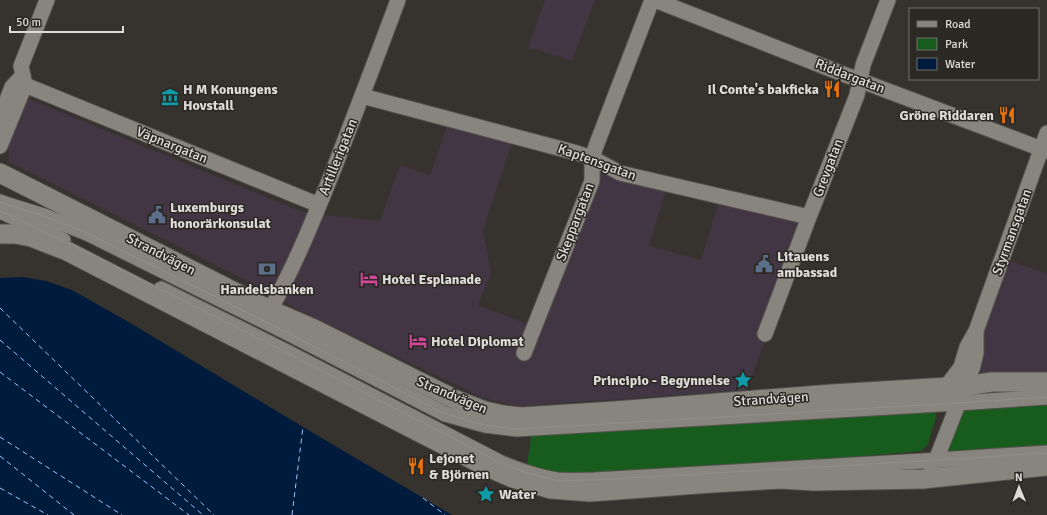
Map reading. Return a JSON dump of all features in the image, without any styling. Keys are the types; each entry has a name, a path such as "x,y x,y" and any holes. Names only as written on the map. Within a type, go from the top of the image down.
{"street":[{"path":"0,146 24,80 21,66 47,0"},
{"name":"Artillerigatan","path":"270,310 282,289 319,205 398,0"},
{"name":"Riddargatan","path":"653,0 1044,150"},
{"name":"Skeppargatan","path":"524,353 592,181 592,158 653,0"},
{"name":"Grevgatan","path":"765,334 857,95 863,65 888,0"},
{"path":"0,118 12,87 24,80"},
{"name":"Väpnargatan","path":"24,80 319,205"},
{"name":"Kaptensgatan","path":"362,96 565,149 592,158 620,173 809,217"},
{"name":"Styrmansgatan","path":"946,387 961,367 967,347 976,331 1044,150 1047,133"},
{"name":"Strandvägen","path":"0,173 270,310 308,327 454,399 485,411 503,415 526,416 965,386 992,382 1047,382"},
{"name":"Strandvägen","path":"0,202 44,216 87,233 290,334 445,414 485,425 517,429 1047,397"},
{"path":"0,211 83,250 270,344 501,463 537,476 558,480 594,480 1047,453"},
{"path":"0,234 14,234 31,237 67,252 485,466 513,478 551,489 590,492 781,479 814,474 923,469 930,467 936,460"},
{"name":"Styrmansgatan","path":"936,460 973,366 976,353 976,331"},
{"path":"781,479 814,481 923,479 1047,466"}],"shaded area":[{"path":"545,0 595,0 572,61 528,47"},
{"path":"27,98 305,213 380,221 400,165 430,175 449,121 513,139 483,231 491,273 478,305 535,327 596,162 667,187 649,246 701,260 720,198 810,218 747,390 518,406 483,398 297,309 259,287 9,162 8,145"},
{"path":"994,255 1047,274 1047,372 951,377"}],"green space":[{"path":"1047,400 1047,446 948,453 964,407"},
{"path":"931,410 936,412 936,417 928,444 921,451 815,460 560,475 527,467 531,436"}],"water":[{"path":"23,277 46,281 72,290 132,324 452,515 0,515 0,278"}],"ferry route":[{"path":"0,308 214,515"},
{"path":"0,340 203,515"},
{"path":"0,372 189,515"},
{"path":"292,515 303,427"},
{"path":"0,437 122,515"},
{"path":"0,456 74,515"},
{"path":"0,488 48,515"},
{"path":"423,498 445,515"}],"tram line":[{"path":"0,202 44,216 87,233 290,334 445,414 485,425 517,429 1047,397"},
{"path":"0,211 83,250 270,344 501,463 542,477 557,480 594,480 1047,453"}],"place":[{"name":"Il Conte's bakficka","path":"832,89"},
{"name":"H M Konungens Hovstall","path":"170,97"},
{"name":"Gröne Riddaren","path":"1007,115"},
{"name":"Luxemburgs honorärkonsulat","path":"157,215"},
{"name":"Litauens ambassad","path":"764,264"},
{"name":"Handelsbanken","path":"267,269"},
{"name":"Hotel Esplanade","path":"369,279"},
{"name":"Hotel Diplomat","path":"418,341"},
{"name":"Principio - Begynnelse","path":"743,380"},
{"name":"Lejonet & Björnen","path":"416,466"},
{"name":"Water","path":"486,494"}]}
